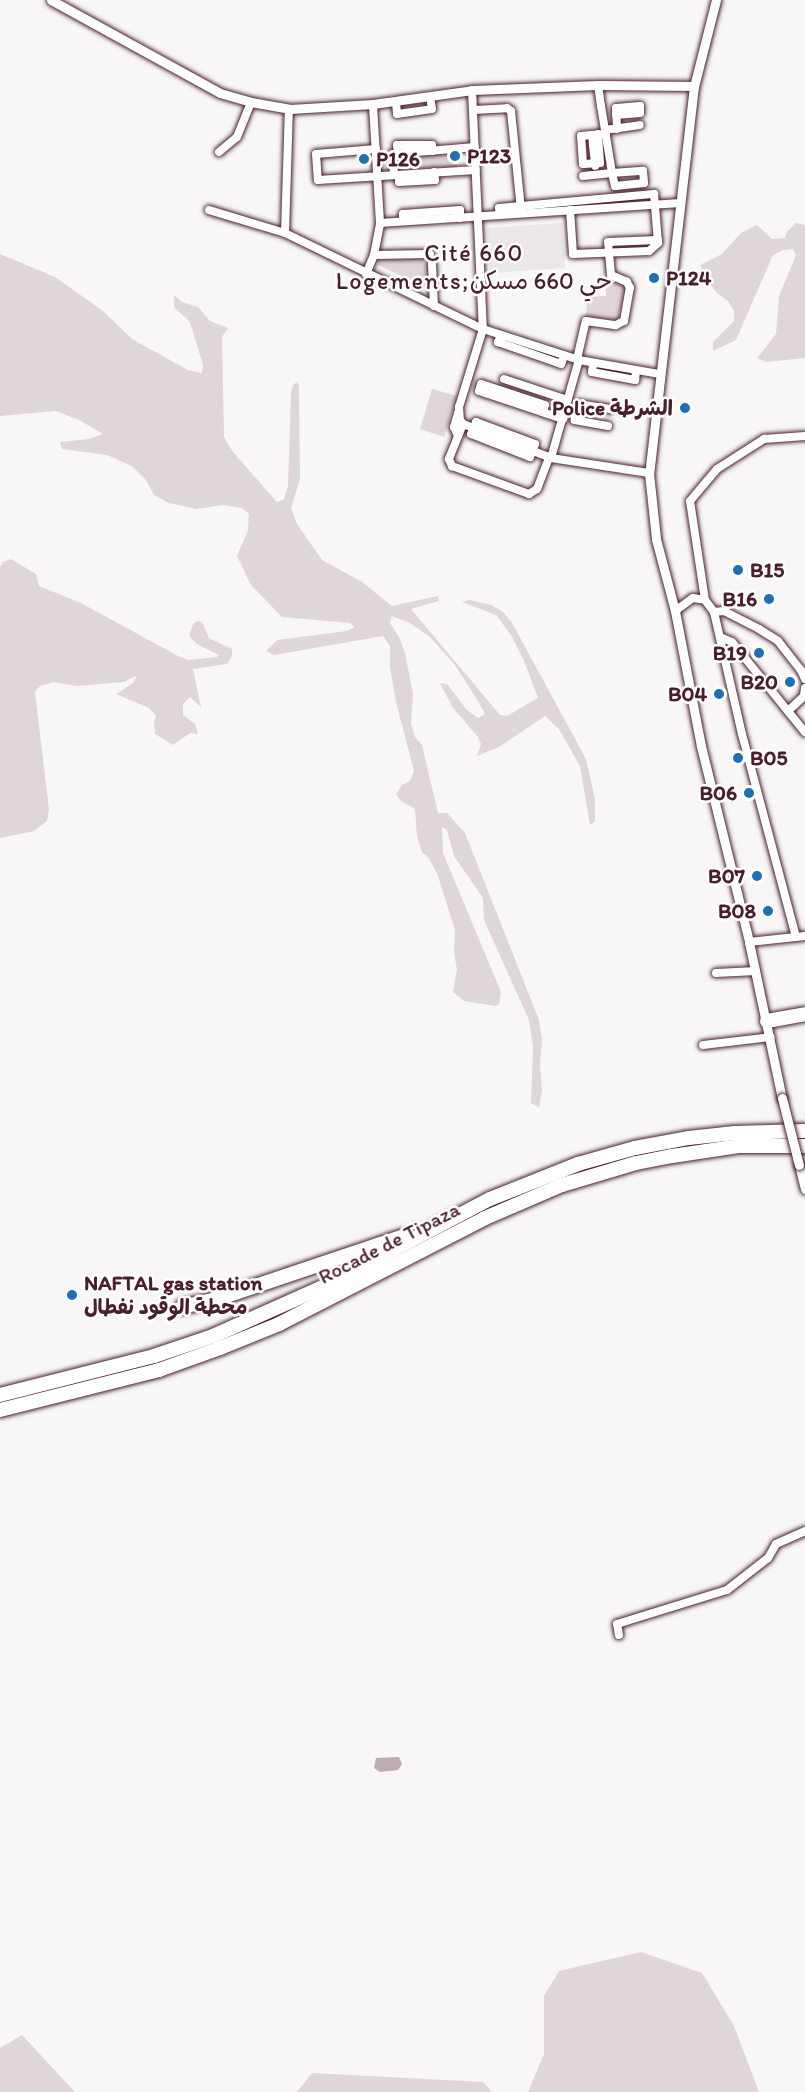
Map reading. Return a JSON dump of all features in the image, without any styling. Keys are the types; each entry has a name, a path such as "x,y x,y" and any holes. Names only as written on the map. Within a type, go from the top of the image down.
{"highway":[{"path":"769,1030 805,1014"},
{"path":"769,1030 805,1023"},
{"name":"Rocade de Tipaza","path":"0,1395 154,1356 213,1336 321,1288 490,1199 535,1180 635,1148 735,1133 803,1131"},
{"name":"Rocade de Tipaza","path":"0,1410 159,1370 220,1348 279,1324 485,1218 562,1185 636,1163 681,1155 740,1146 805,1146"},
{"path":"182,1307 217,1299 398,1238 432,1229"}],"street":[{"path":"51,0 220,93 289,109 396,102 472,90 694,86"},
{"path":"716,0 694,86 649,473 656,539 675,611 701,747 756,971 782,1098 805,1189"},
{"path":"596,175 594,163 600,133 598,86"},
{"path":"458,436 454,427 483,328 472,90"},
{"path":"219,152 237,137 251,102"},
{"path":"366,274 374,255 380,223 373,104"},
{"path":"474,110 507,108 511,111 521,210"},
{"path":"285,233 289,109"},
{"path":"616,115 617,129"},
{"path":"600,133 640,125"},
{"path":"582,176 612,173 600,133"},
{"path":"475,147 433,151 432,144 397,146 398,153 393,154 399,182 435,180 434,172 476,170"},
{"path":"376,150 316,154 318,180 397,175"},
{"path":"380,223 500,215 521,210 654,194 658,240 608,242 611,275 627,282 630,288 624,321 616,326 586,321 564,414 537,489 528,494 450,464 448,459 463,424 458,411"},
{"path":"521,210 570,210 680,203"},
{"path":"208,210 285,233 366,274 501,335 578,360 636,372 659,374"},
{"path":"570,210 573,254 609,252"},
{"path":"374,255 430,254"},
{"path":"432,264 434,306"},
{"path":"504,379 568,400"},
{"path":"543,412 545,405 481,384 479,391 543,412 564,414 576,412"},
{"path":"608,426 575,420 578,404 610,409"},
{"path":"463,424 550,457 649,473"},
{"path":"795,937 742,734 714,612 705,600 690,501 717,469 764,439 805,436"},
{"path":"675,611 693,598 705,600"},
{"path":"714,612 724,611 759,628 778,641 805,680"},
{"path":"720,637 732,642 805,732"},
{"path":"788,711 804,696 805,688"},
{"path":"749,942 805,936"},
{"path":"716,973 756,971"},
{"path":"702,1045 769,1030"},
{"path":"619,1635 617,1624 727,1590 768,1558 776,1544 805,1531"}],"shaded area":[{"path":"449,154 450,161 458,161 457,167 398,170 397,158"},
{"path":"562,223 565,268 490,273 487,228"},
{"path":"796,223 805,225 805,358 766,362 757,358 776,334 779,296 796,255 793,249 783,250 773,255 736,340 713,351 713,342 734,321 734,311 728,301 717,293 706,279 700,265 722,254 741,233 757,225 772,239 785,238 786,233"},
{"path":"0,254 55,277 103,311 132,339 188,370 202,373 203,365 190,322 174,307 174,295 182,302 198,307 210,321 228,328 222,337 224,437 233,452 277,502 284,499 288,486 291,393 293,385 297,382 299,386 300,479 291,508 297,524 322,560 362,582 392,606 438,596 439,601 411,609 500,715 507,716 538,698 524,661 511,635 496,615 462,602 469,600 491,605 502,611 511,621 586,759 595,799 595,821 590,825 580,766 559,729 545,716 499,747 477,756 481,744 478,737 453,708 440,683 447,684 467,710 478,718 485,714 455,665 430,637 410,623 392,616 390,623 405,653 413,694 411,724 415,737 422,745 438,813 447,813 465,833 539,1020 542,1039 540,1064 542,1091 539,1107 531,1103 533,1045 529,1020 484,920 483,898 454,856 447,830 442,827 443,853 501,992 499,1004 495,1006 464,1001 453,992 457,970 454,952 455,930 438,876 429,858 422,852 417,836 415,809 401,801 396,794 402,785 410,781 414,771 396,702 390,668 390,646 383,636 274,655 266,651 277,640 347,631 355,627 350,623 282,617 251,585 237,556 248,530 249,514 242,508 223,505 196,509 169,503 154,495 146,480 132,466 107,455 62,449 60,442 89,439 103,434 79,420 56,411 0,416"},
{"path":"430,256 431,290 378,265 380,258"},
{"path":"611,279 626,286 618,320 586,319 587,297 606,296 606,285 611,285"},
{"path":"432,389 457,396 444,437 420,429"},
{"path":"11,559 36,574 39,586 81,603 178,656 188,660 219,655 197,644 189,636 193,624 198,621 202,622 209,638 232,649 232,656 227,664 193,669 201,707 190,697 183,704 183,715 195,724 198,734 190,733 173,745 155,734 156,716 149,708 116,694 133,683 137,675 124,682 77,686 53,682 40,686 35,692 49,810 47,821 34,831 0,838 0,567 3,562"},
{"path":"399,1757 402,1764 398,1770 380,1772 374,1768 376,1758"},
{"path":"641,1952 702,1973 734,2026 759,2092 528,2092 544,2054 544,1996 559,1971"},
{"path":"22,2035 75,2092 0,2092 0,2048"},
{"path":"312,2073 483,2082 492,2092 297,2092"}],"place":[{"name":"P123","path":"455,156"},
{"name":"P126","path":"364,159"},
{"name":"P124","path":"654,278"},
{"name":"Police الشرطة","path":"685,408"},
{"name":"B15","path":"738,570"},
{"name":"B16","path":"769,599"},
{"name":"B19","path":"759,653"},
{"name":"B20","path":"790,682"},
{"name":"B04","path":"719,694"},
{"name":"B05","path":"738,758"},
{"name":"B06","path":"749,793"},
{"name":"B07","path":"757,876"},
{"name":"B08","path":"768,911"},
{"name":"NAFTAL gas station محطة الوقود نفطال","path":"72,1295"}],"district":[{"name":"Cité 660 Logements;حي 660 مسكن","path":"474,267"}]}
